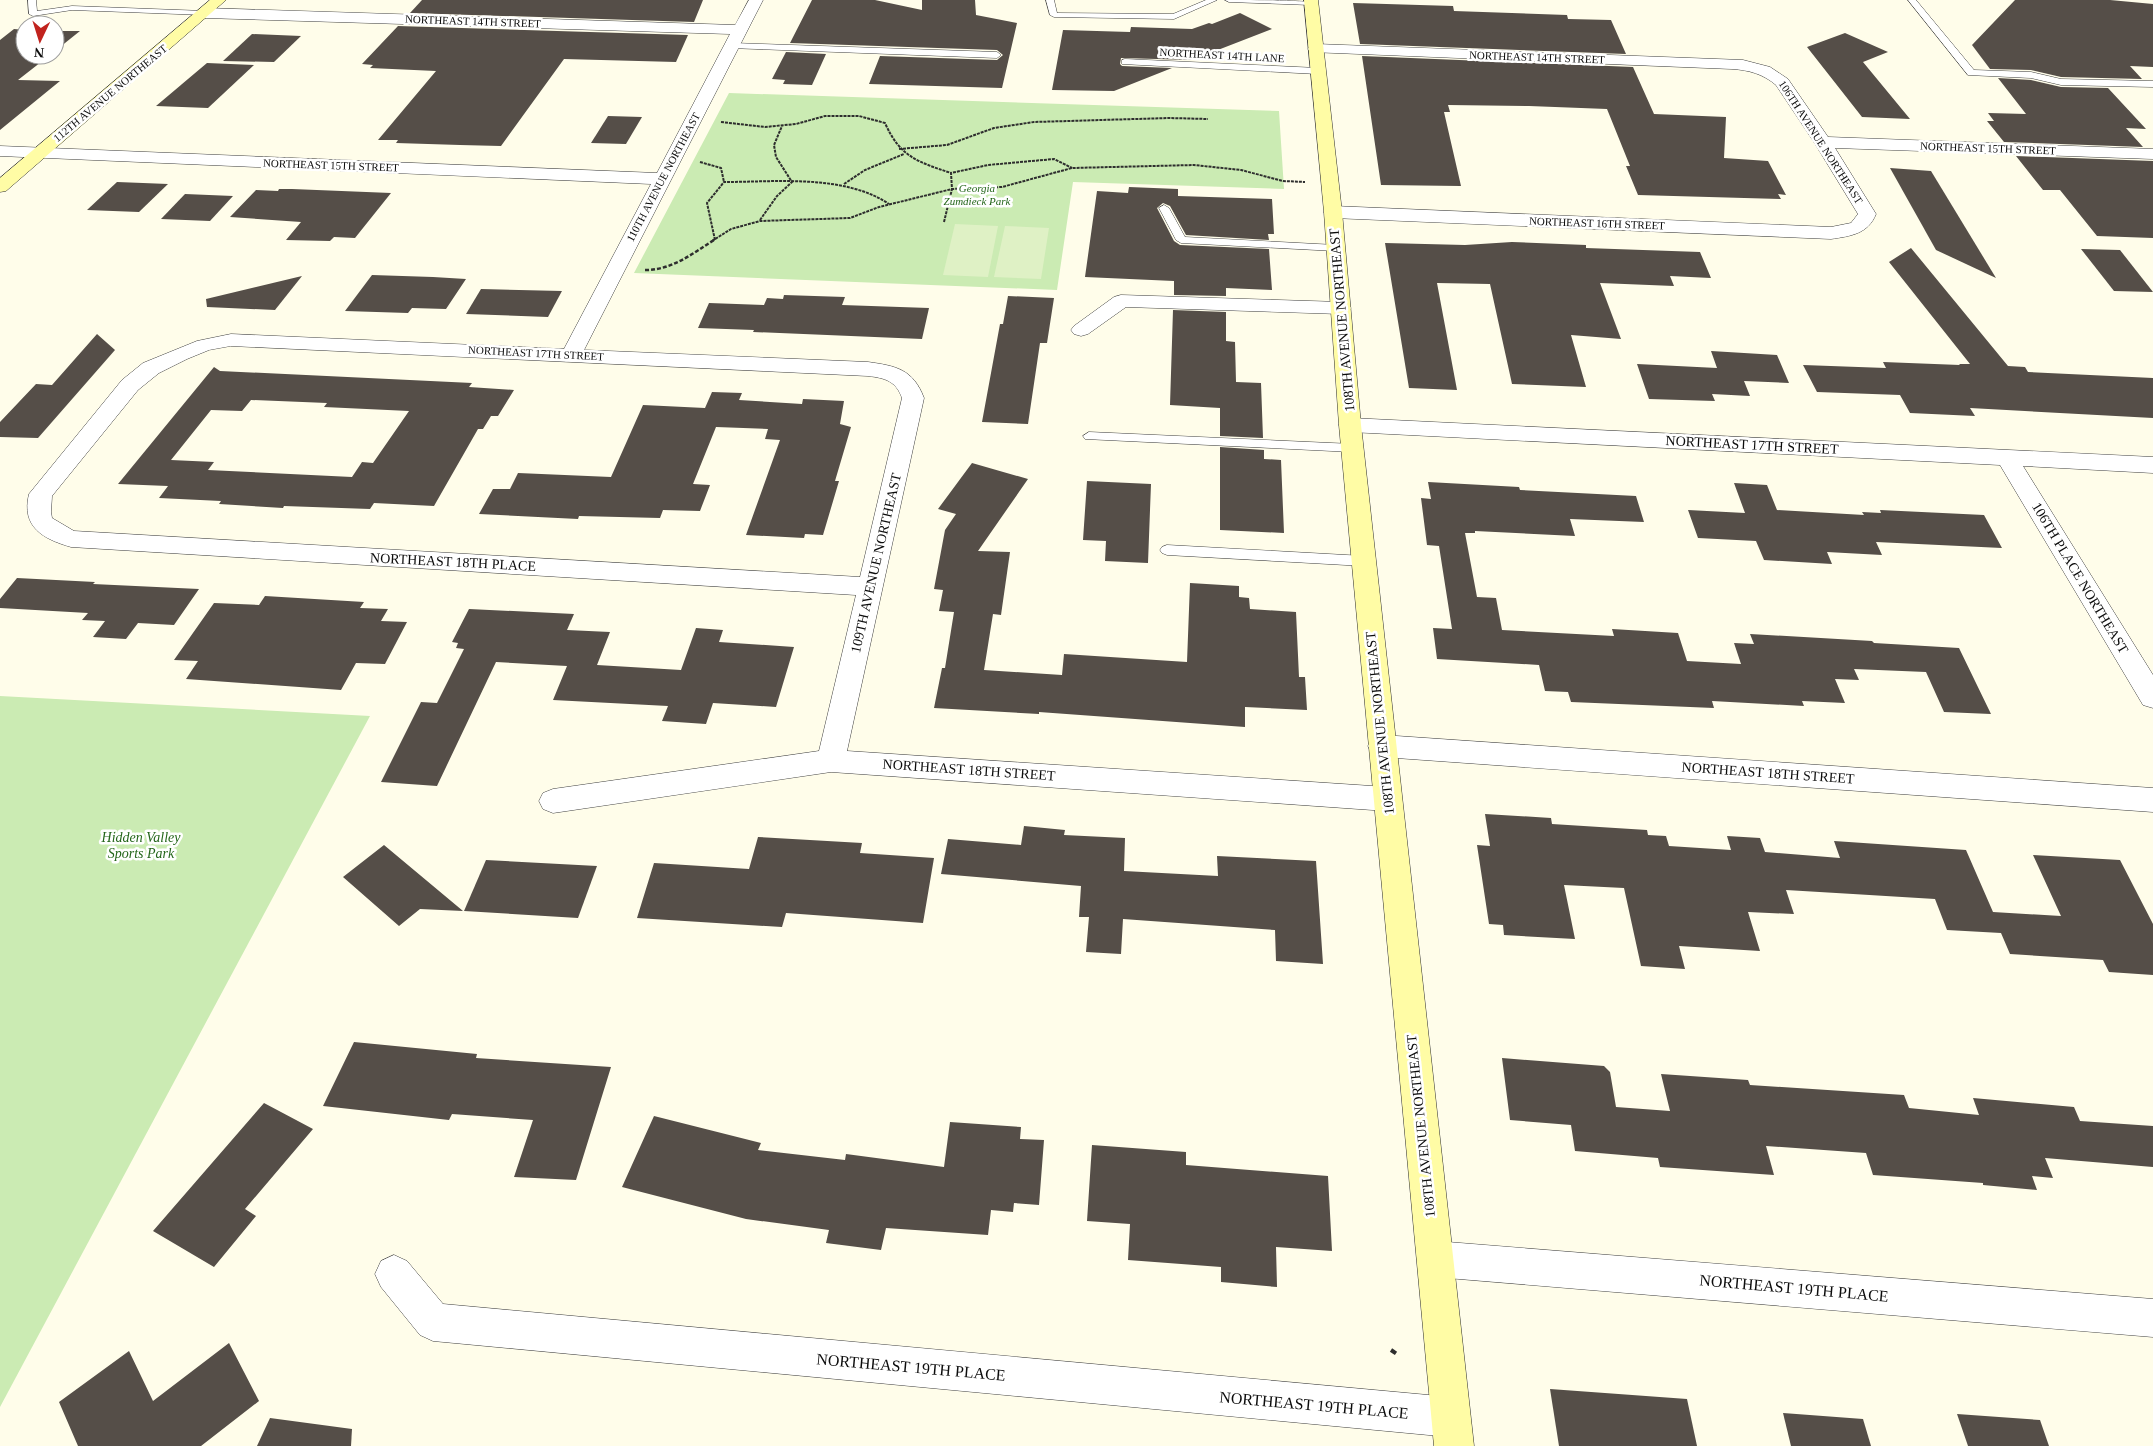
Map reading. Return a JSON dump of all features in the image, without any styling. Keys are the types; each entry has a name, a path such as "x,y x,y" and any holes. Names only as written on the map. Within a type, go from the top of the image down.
{"main road":[{"name":"112TH AVENUE NORTHEAST","path":"0,187 220,0"},
{"name":"108TH AVENUE NORTHEAST","path":"1311,1 1333,212 1352,436 1387,798 1452,1432"}],"street":[{"name":"110TH AVENUE NORTHEAST","path":"571,355 756,0"},
{"name":"NORTHEAST 14TH STREET","path":"205,13 740,30"},
{"name":"NORTHEAST 14TH STREET","path":"1317,60 1699,62 1758,68"},
{"name":"106TH AVENUE NORTHEAST","path":"1758,68 1778,77 1823,142 1867,214 1861,227"},
{"name":"NORTHEAST 15TH STREET","path":"1823,142 2153,154"},
{"name":"NORTHEAST 15TH STREET","path":"0,151 663,179"},
{"name":"NORTHEAST 16TH STREET","path":"1333,212 1832,233 1861,227"},
{"path":"1081,330 1121,301 1341,308"},
{"name":"NORTHEAST 17TH STREET","path":"41,521 37,508 41,494 130,385 151,368 180,354 204,345 231,340 868,369 894,373"},
{"name":"109TH AVENUE NORTHEAST","path":"830,761 913,398 910,386 894,373"},
{"name":"NORTHEAST 17TH STREET","path":"1352,436 2007,458 2153,465"},
{"name":"106TH PLACE NORTHEAST","path":"2007,458 2153,698"},
{"name":"NORTHEAST 18TH PLACE","path":"41,521 52,532 71,539 871,587"},
{"name":"NORTHEAST 18TH STREET","path":"1382,746 2153,800"},
{"name":"NORTHEAST 18TH STREET","path":"552,801 830,761 1387,798"},
{"name":"NORTHEAST 19TH PLACE","path":"1435,1259 2153,1318"},
{"name":"NORTHEAST 19TH PLACE","path":"394,1274 433,1322 1452,1432"}],"lane":[{"path":"32,0 33,14 72,8 205,13"},
{"path":"1050,0 1054,15 1174,17 1213,0"},
{"path":"1229,0 1311,1"},
{"path":"1912,0 1972,74 2031,75 2061,82 2153,84"},
{"path":"732,46 997,55"},
{"name":"NORTHEAST 14TH LANE","path":"1125,62 1317,60"},
{"path":"1164,208 1181,240 1336,248"},
{"path":"1089,436 1352,436"},
{"path":"1167,550 1364,561"}],"path":[{"path":"693,120 765,127 796,124 825,116 859,116 885,124 890,139 904,154 951,173 988,166 1054,159 1072,168"},
{"path":"899,149 947,145 994,128 1034,122 1169,118 1208,119"},
{"path":"782,126 774,145 776,157 792,182"},
{"path":"843,185 865,170 904,154"},
{"path":"672,161 708,163 721,168 724,182 707,204 716,240"},
{"path":"616,268 654,270 677,264 731,229 760,221 850,218 890,204 952,189 1002,187 1072,168 1194,165 1241,170 1283,181 1306,182"},
{"path":"944,222 952,189 951,173"},
{"path":"724,182 792,182 843,185 874,194 890,204"},
{"path":"760,221 777,196 792,182"},
{"path":"1391,1350 1397,1354"}],"green space":[{"name":"Georgia Zumdieck Park","path":"729,93 1279,111 1284,189 1073,182 1057,290 634,273"},
{"path":"955,224 998,226 988,277 943,275"},
{"path":"1005,226 1049,228 1041,279 994,277"},
{"name":"Hidden Valley Sports Park","path":"0,696 370,716 0,1407"}],"building":[{"path":"422,0 703,0 694,22 410,13"},
{"path":"812,0 875,0 922,10 922,0 975,0 976,15 1017,23 1002,88 869,84 880,56 997,60 1003,55 997,50 790,43"},
{"path":"2015,0 2110,0 2153,4 2153,67 2130,66 2142,79 2061,77 2031,70 1990,69 1972,45"},
{"path":"1353,3 1453,6 1454,11 1567,15 1568,19 1611,20 1626,54 1360,44"},
{"path":"1240,13 1272,29 1192,60 1121,58 1120,64 1122,66 1172,68 1114,91 1052,90 1063,30 1130,32 1131,27 1192,29 1209,23 1212,24"},
{"path":"398,26 688,35 676,62 564,59 501,146 460,145 396,143 398,140 378,140 436,71 370,68 373,65 362,64"},
{"path":"15,29 15,65 37,65 18,80 60,81 0,130 0,40"},
{"path":"65,31 80,31 65,43"},
{"path":"1845,33 1888,52 1863,62 1910,119 1862,117 1807,47"},
{"path":"252,34 301,36 274,62 223,61"},
{"path":"786,52 826,54 812,85 783,84 785,80 772,79"},
{"path":"1362,56 1633,67 1654,114 1726,117 1724,158 1768,161 1786,195 1778,194 1781,199 1638,195 1626,166 1630,166 1607,109 1529,106 1448,105 1450,112 1444,112 1461,186 1381,185"},
{"path":"207,63 254,65 208,108 156,106"},
{"path":"1998,78 2031,80 2061,87 2108,88 2146,129 2126,128 2143,147 2004,142 1987,121 1994,121 1988,113 2026,114"},
{"path":"608,116 642,117 626,144 591,143"},
{"path":"2016,156 2153,161 2153,238 2097,236 2060,190 2043,190"},
{"path":"1890,168 1931,171 1996,278 1936,250"},
{"path":"117,182 168,184 139,212 87,210"},
{"path":"1129,187 1178,189 1178,196 1272,199 1274,234 1268,234 1269,240 1186,235 1170,206 1163,203 1157,208 1174,241 1180,245 1269,249 1272,290 1226,288 1226,296 1174,295 1174,281 1085,277 1097,191 1128,193"},
{"path":"279,189 391,193 355,238 334,237 330,241 286,240 301,222 230,217 256,190 278,191"},
{"path":"185,194 233,196 210,221 161,219"},
{"path":"1512,242 1586,245 1586,248 1700,252 1711,278 1670,276 1674,286 1600,283 1621,339 1571,335 1586,387 1512,384 1490,284 1437,283 1457,390 1409,388 1385,243 1465,245"},
{"path":"1911,248 2008,366 2025,367 2028,372 2153,378 2153,418 1970,408 1975,416 1910,413 1900,395 1817,392 1803,365 1886,368 1883,362 1970,364 1889,262"},
{"path":"2081,249 2120,250 2153,292 2114,291"},
{"path":"372,275 466,279 446,309 412,308 408,313 345,311"},
{"path":"302,276 275,310 207,307 206,299"},
{"path":"481,289 562,291 548,317 466,314"},
{"path":"784,295 845,297 842,305 929,308 922,339 698,328 709,303 764,305 767,298 783,299"},
{"path":"1008,296 1054,298 1047,343 1040,343 1028,424 982,422 1000,324 1003,324"},
{"path":"1173,310 1226,312 1226,341 1235,342 1236,382 1261,383 1263,438 1220,436 1220,408 1170,405"},
{"path":"97,334 115,350 38,438 0,437 0,422 36,384 52,385"},
{"path":"1711,351 1777,355 1789,383 1744,381 1750,396 1712,394 1715,401 1649,399 1637,364 1717,368"},
{"path":"214,367 220,371 472,383 469,387 514,390 498,416 491,416 483,429 478,429 434,506 374,503 370,509 284,506 283,508 219,504 221,501 159,498 168,486 118,484","holes":["251,400 327,403 324,407 409,411 373,463 362,462 352,477 208,470 214,462 171,460 211,410 242,411"]},
{"path":"712,392 742,393 739,400 802,404 803,399 844,401 840,424 851,427 835,481 839,481 823,535 805,534 804,538 746,535 780,440 765,439 768,429 716,427 693,484 710,485 700,511 663,510 660,518 579,516 578,519 479,514 493,489 510,489 518,473 611,477 643,405 705,408"},
{"path":"1220,447 1264,450 1264,459 1281,460 1284,533 1220,530"},
{"path":"972,463 1028,479 978,551 1010,552 1001,615 993,614 984,670 1062,675 1064,654 1187,662 1190,583 1239,586 1239,597 1249,598 1250,609 1296,612 1299,677 1305,677 1307,710 1245,707 1245,727 1039,712 1039,714 934,708 942,668 945,668 954,612 939,611 943,590 934,589 945,530 956,514 938,509"},
{"path":"1087,481 1151,484 1148,563 1105,561 1106,541 1083,540"},
{"path":"1428,482 1519,487 1520,490 1636,496 1644,522 1570,519 1575,536 1475,531 1475,533 1465,533 1477,597 1496,598 1502,630 1614,636 1612,629 1678,633 1687,661 1741,664 1734,643 1754,644 1750,634 1959,648 1991,714 1944,712 1926,672 1854,669 1859,680 1835,679 1845,703 1802,701 1804,706 1712,701 1714,708 1571,702 1568,692 1545,691 1539,665 1437,659 1433,628 1452,629 1439,546 1427,545 1421,498 1431,499"},
{"path":"1734,483 1767,485 1777,510 1864,515 1862,512 1881,513 1880,510 1984,515 2002,548 1876,542 1882,555 1827,552 1832,564 1764,560 1756,541 1698,538 1688,510 1745,513"},
{"path":"17,578 199,589 174,625 138,623 126,639 93,637 105,621 82,620 88,613 0,608 0,599"},
{"path":"265,596 364,602 360,608 388,609 381,621 407,622 385,664 356,663 341,690 186,679 198,661 174,660 214,603 259,605"},
{"path":"469,609 574,614 567,630 610,632 597,665 681,670 696,628 723,630 719,642 794,647 776,707 713,703 706,724 662,721 668,706 553,700 567,666 496,662 437,786 381,782 421,702 437,703 464,649 456,648 458,643 452,642"},
{"path":"1485,814 1551,818 1552,824 1647,830 1648,835 1666,836 1669,846 1731,850 1727,836 1760,838 1765,852 1840,858 1834,841 1966,850 1993,912 2061,916 2033,855 2120,860 2153,924 2153,975 2109,972 2103,960 2010,954 2001,933 1947,930 1935,899 1786,890 1794,914 1748,912 1760,951 1679,946 1685,969 1641,966 1624,888 1564,885 1575,939 1504,935 1503,925 1489,924 1477,845 1490,846"},
{"path":"1024,826 1065,830 1064,835 1125,838 1124,871 1218,876 1217,856 1316,861 1323,964 1276,961 1275,930 1123,919 1121,954 1086,952 1089,917 1079,917 1081,886 941,874 948,839 1021,845"},
{"path":"758,837 862,843 860,853 934,858 923,923 786,913 782,927 637,918 654,863 749,869"},
{"path":"384,845 463,911 420,909 399,926 343,877"},
{"path":"486,860 597,866 578,918 464,911"},
{"path":"354,1042 477,1054 476,1058 611,1067 576,1180 514,1177 533,1120 452,1114 449,1120 323,1106"},
{"path":"1502,1058 1604,1066 1610,1072 1616,1107 1670,1111 1661,1074 1748,1080 1750,1085 1904,1095 1909,1108 1979,1115 1973,1098 2074,1107 2080,1121 2153,1126 2153,1167 2045,1158 2053,1178 2032,1176 2037,1190 1983,1185 1983,1183 1873,1175 1866,1153 1766,1146 1774,1175 1660,1167 1658,1158 1575,1151 1571,1125 1510,1120"},
{"path":"264,1103 313,1129 245,1209 256,1216 214,1267 153,1231"},
{"path":"654,1116 761,1143 758,1150 845,1160 846,1154 944,1167 950,1122 1021,1127 1020,1139 1044,1140 1039,1205 1014,1203 1013,1212 991,1210 988,1235 886,1228 881,1250 826,1243 829,1230 746,1219 622,1187"},
{"path":"1092,1145 1186,1152 1186,1165 1328,1176 1332,1251 1276,1247 1277,1287 1221,1282 1221,1267 1128,1260 1130,1224 1087,1221"},
{"path":"229,1343 259,1401 201,1446 78,1446 59,1402 129,1351 153,1401"},
{"path":"1550,1389 1687,1399 1697,1446 1559,1446"},
{"path":"1783,1413 1863,1419 1871,1446 1791,1446"},
{"path":"1957,1414 2040,1420 2049,1446 1968,1446"},
{"path":"270,1418 352,1429 351,1446 257,1446"}]}
